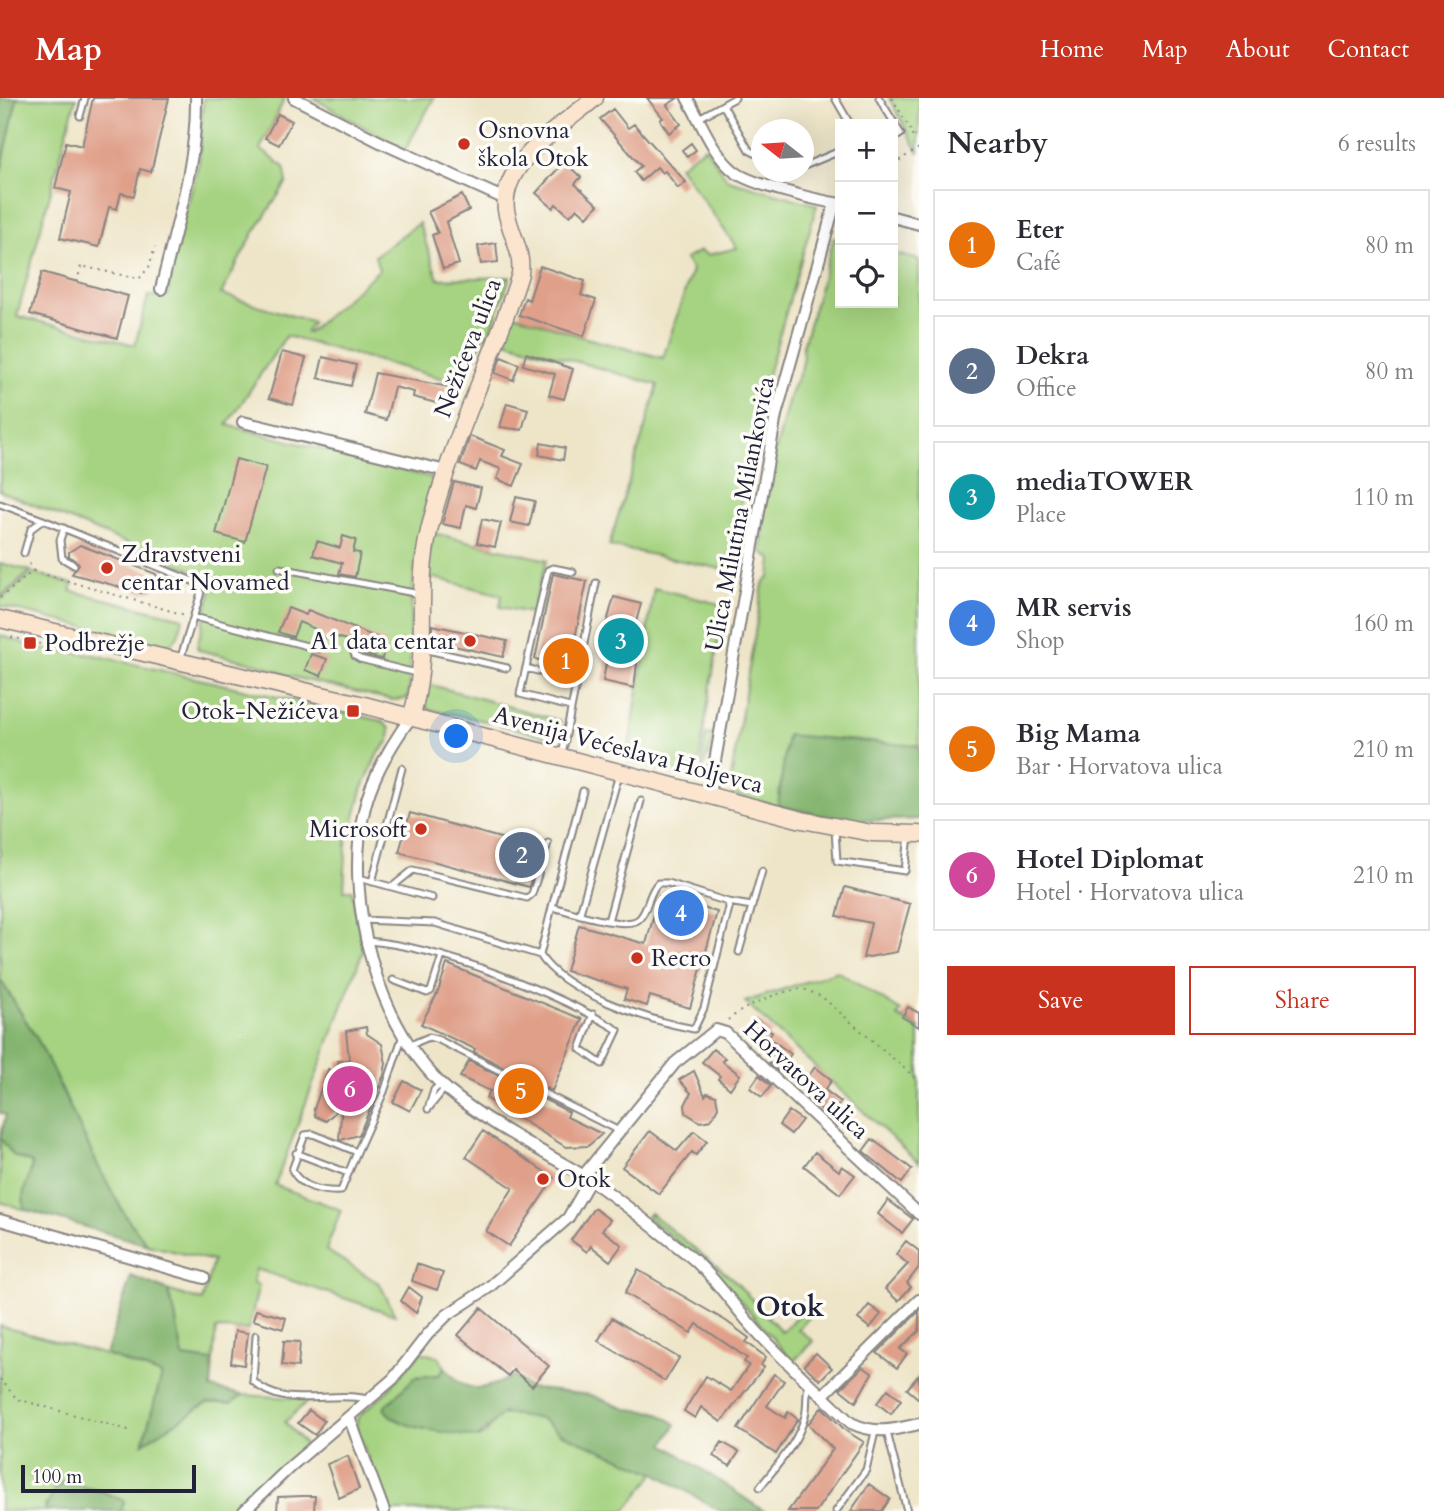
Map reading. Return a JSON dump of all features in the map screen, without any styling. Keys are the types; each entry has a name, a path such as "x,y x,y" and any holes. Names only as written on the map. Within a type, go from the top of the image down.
{"street":[{"path":"161,289 195,141 196,98"},
{"path":"294,98 384,144 505,199 520,165 595,98"},
{"path":"687,98 723,159 736,173 835,203"},
{"name":"Nežićeva ulica","path":"411,717 419,673 420,594 426,540 446,471 520,274 521,253 509,222 505,199"},
{"name":"Ulica Milutina Milankovića","path":"709,796 776,415 835,214"},
{"path":"898,218 919,224"},
{"path":"243,422 446,471"},
{"name":"Avenija Većeslava Holjevca","path":"0,619 411,717 835,827 914,834"},
{"path":"411,717 370,791 360,836 359,878 361,920 376,972 410,1045 444,1085 586,1178 689,1255 758,1334 851,1423 881,1432 919,1424"},
{"name":"Horvatova ulica","path":"244,1511 393,1379 428,1334 447,1315 488,1288 568,1218 586,1178 619,1131 675,1063 716,1030 726,1033 919,1214"},
{"path":"0,1220 204,1278"},
{"path":"822,1396 919,1300"},
{"path":"349,1417 384,1511"}],"lane":[{"path":"80,116 85,98"},
{"path":"699,118 734,98"},
{"path":"835,98 847,119"},
{"path":"879,98 892,119"},
{"path":"723,105 751,151"},
{"path":"814,162 835,153"},
{"path":"0,504 195,582 201,591 179,662"},
{"path":"24,553 31,529 43,520"},
{"path":"64,528 60,540 62,558 74,565"},
{"path":"279,568 420,594"},
{"path":"570,708 520,694 548,570 553,568 573,572"},
{"path":"562,755 596,583"},
{"path":"194,617 319,649"},
{"path":"352,647 355,656 360,659 419,673"},
{"path":"419,648 507,668"},
{"path":"526,668 576,681"},
{"path":"372,882 402,768"},
{"path":"580,913 620,771"},
{"path":"540,955 583,791"},
{"path":"608,921 641,801"},
{"path":"835,827 837,861 905,871 914,834"},
{"path":"392,887 413,870 527,898 533,894 548,843"},
{"path":"738,952 762,871"},
{"path":"359,878 432,898"},
{"path":"552,907 627,924 640,918 651,890 658,883 668,883 728,902 751,906"},
{"path":"361,920 435,923 540,955 547,967 563,980 654,1021 694,1029 704,1008 729,908 728,902"},
{"path":"367,941 442,956 593,1014 618,1030 602,1064 580,1049 593,1014"},
{"path":"393,981 428,993 442,956"},
{"path":"357,1152 313,1134 305,1135 296,1153 292,1170 296,1177 314,1188 341,1191 384,1091 403,1034"},
{"path":"410,1045 429,1037 439,1040 619,1131"},
{"path":"296,1153 348,1173"},
{"path":"256,1335 253,1381 261,1390 290,1397 357,1397 370,1400"},
{"path":"760,1487 799,1434 806,1412 805,1395 809,1383"},
{"path":"836,1511 866,1470 881,1432"},
{"path":"881,1432 907,1511"}],"path":[{"path":"913,134 919,139"},
{"path":"898,161 919,148"},
{"path":"77,282 81,266 139,279 149,267 155,247"},
{"path":"24,553 33,571 186,615"},
{"path":"0,598 33,571"},
{"path":"737,1013 775,996 803,989 822,997 919,1081"},
{"path":"0,1379 17,1399 132,1432"}],"green space":[{"path":"0,98 17,98 0,176"},
{"path":"17,98 76,98 17,316 135,345 148,296 168,296 170,269 199,162 203,98 285,98 260,149 284,167 287,182 253,234 221,294 313,322 306,332 308,333 379,270 375,256 419,223 438,279 510,277 489,336 484,335 463,384 286,336 227,425 433,478 417,554 410,628 410,681 405,699 392,700 289,676 265,666 199,650 197,647 214,579 0,491 0,176"},
{"path":"313,98 434,98 405,150"},
{"path":"889,98 919,98 919,153"},
{"path":"705,147 728,180 817,205 767,378 727,570 609,546 658,385 502,340 511,313 586,338 663,358 692,270 685,259 700,251 708,255 737,248 679,166"},
{"path":"834,238 835,308 898,308 898,254 919,260 919,746 868,744 782,777 778,806 733,795 730,784 763,584 770,577 772,559 762,552 764,513 791,390 801,369 802,349"},
{"path":"433,533 547,560 531,613 500,607 502,595 426,576"},
{"path":"0,563 31,571 0,597"},
{"path":"33,573 73,584 71,591 183,618 179,634 174,641 158,645 0,606 0,600"},
{"path":"654,588 724,605 697,771 690,778 627,760"},
{"path":"0,635 39,649 94,655 382,721 390,729 389,741 377,755 362,790 352,828 347,829 344,890 352,890 363,951 275,1185 341,1210 326,1250 380,1284 395,1315 256,1269 253,1283 259,1285 248,1330 216,1329 213,1361 183,1357 174,1310 167,1290 202,1301 213,1261 148,1245 126,1217 98,1166 39,1042 0,979"},
{"path":"428,658 428,684 561,721 558,731 547,737 500,725 501,721 491,719 490,722 427,709 424,696"},
{"path":"706,734 715,735 703,769 701,766"},
{"path":"787,735 919,746 919,819 848,821 778,806"},
{"path":"837,971 901,1011 897,1016 919,1028 919,1163 745,1002"},
{"path":"0,979 39,1042 98,1166 126,1217 148,1245 26,1210 23,1197 32,1163 14,1156 0,1138 6,1115 0,1113"},
{"path":"0,1138 14,1156 32,1162 24,1204 26,1210 0,1202"},
{"path":"650,1213 733,1279 782,1332 810,1302 818,1308 798,1329 813,1341 793,1362 721,1278 647,1217"},
{"path":"131,1276 167,1290 174,1310 183,1357 213,1361 211,1388 243,1395 231,1403 207,1403 143,1443 162,1375 106,1355"},
{"path":"0,1326 106,1355 162,1375 144,1442 207,1403 230,1403 243,1395 310,1399 285,1422 308,1448 239,1511 121,1511 124,1501 45,1504 45,1511 0,1511"},
{"path":"421,1352 438,1357 445,1367 439,1375 415,1377 459,1433 478,1438 485,1435 498,1415 516,1414 542,1419 560,1433 655,1473 625,1511 386,1511 356,1425 358,1417 386,1392"},
{"path":"445,1367 468,1387 493,1385 514,1376 529,1388 591,1395 626,1409 656,1412 676,1424 664,1444 764,1511 720,1511 655,1473 560,1433 542,1419 503,1413 478,1438 413,1426 390,1416 384,1408 415,1377 439,1375"},
{"path":"62,1482 101,1491 124,1501 121,1511 45,1511 55,1488"}],"building":[{"path":"93,98 169,98 151,172 140,169 134,196 121,193 117,209 109,207 99,247 60,238 71,192 55,188 66,142 82,146"},
{"path":"647,98 678,98 667,105 681,124 669,133 660,120 663,118"},
{"path":"613,109 628,128 634,124 686,182 678,188 665,171 662,173 657,167 641,181 634,172 641,166 600,119"},
{"path":"278,114 292,121 279,145 265,138"},
{"path":"691,143 696,150 687,157 682,150"},
{"path":"564,162 581,177 575,184 598,205 587,217 577,208 570,216 556,204 553,208 536,193"},
{"path":"462,195 469,210 446,222 459,264 443,269 432,235 438,233 428,212"},
{"path":"496,243 498,262 481,264 478,246"},
{"path":"540,266 585,281 581,295 596,300 584,336 519,315 525,298 529,300"},
{"path":"42,272 128,296 117,338 30,314"},
{"path":"282,352 306,358 293,405 269,398"},
{"path":"526,353 573,369 564,399 549,395 555,374 523,365"},
{"path":"323,357 356,365 351,386 318,378"},
{"path":"501,357 519,364 513,380 495,373"},
{"path":"375,373 449,387 444,405 413,397 414,392 394,387 386,420 365,414"},
{"path":"507,403 528,409 522,430 500,427"},
{"path":"470,436 505,450 502,456 523,464 514,486 497,479 501,469 480,461 476,471 460,465"},
{"path":"541,443 565,448 563,460 539,455"},
{"path":"236,459 266,467 245,542 216,534"},
{"path":"454,482 481,488 476,508 466,505 461,528 442,524"},
{"path":"516,497 535,501 529,526 510,522"},
{"path":"482,519 501,523 495,547 477,543"},
{"path":"343,536 356,540 353,552 360,553 355,577 339,574 342,563 313,555 317,541 340,548"},
{"name":"Zdravstveni centar Novamed","path":"80,545 156,574 156,589 142,593 72,574 79,564 69,556 69,552"},
{"path":"553,574 587,581 569,667 535,659"},
{"path":"614,597 641,604 634,629 641,631 634,688 603,681 608,652 599,651"},
{"path":"288,608 306,615 308,610 386,641 382,659 362,654 363,649 354,642 333,636 331,640 318,635 320,631 299,622 293,637 278,632"},
{"name":"A1 data centar","path":"432,625 507,641 503,657 441,643 432,632"},
{"path":"311,654 327,659 321,676 305,670"},
{"path":"410,813 540,849 529,887 399,852"},
{"path":"845,887 910,904 897,952 863,958 871,923 837,916"},
{"name":"Recro","path":"659,896 717,912 690,1008 650,996 647,1006 624,999 627,989 566,971 579,925 646,944"},
{"path":"447,964 582,1019 552,1091 474,1052 475,1049 421,1024 438,992"},
{"path":"908,1007 919,1013 919,1027 902,1017"},
{"path":"757,1020 772,1032 768,1037 791,1054 778,1071 769,1063 772,1054 746,1034"},
{"path":"366,1027 367,1034 382,1044 386,1063 384,1075 359,1135 341,1140 342,1105 326,1121 315,1116 314,1109 328,1069 340,1073 338,1061 349,1060 346,1031"},
{"path":"713,1049 725,1058 722,1061 740,1075 730,1089 718,1079 720,1076 702,1062"},
{"path":"469,1061 569,1112 567,1117 602,1134 588,1146 566,1147 486,1098 490,1091 460,1077"},
{"path":"815,1067 832,1080 825,1090 841,1102 830,1116 818,1107 823,1101 810,1091 816,1083 808,1077"},
{"path":"694,1071 705,1096 707,1093 716,1096 718,1107 711,1120 700,1122 686,1113 685,1105 691,1093 679,1080"},
{"path":"759,1075 771,1086 762,1097 750,1088"},
{"path":"404,1081 421,1090 410,1111 393,1102"},
{"path":"789,1111 802,1120 791,1134 779,1125"},
{"path":"483,1131 554,1178 509,1246 486,1231 513,1188 466,1157"},
{"path":"650,1131 677,1151 694,1131 707,1141 696,1155 692,1152 659,1194 622,1167"},
{"path":"872,1139 912,1169 902,1183 863,1151"},
{"path":"815,1152 839,1171 842,1166 855,1175 840,1194 804,1166"},
{"path":"888,1200 913,1219 902,1233 878,1214"},
{"path":"594,1208 610,1220 602,1230 622,1245 610,1261 591,1246 587,1252 571,1240"},
{"path":"906,1241 919,1251 919,1267 907,1283 911,1287 898,1301 885,1289 908,1264 896,1254"},
{"path":"417,1264 443,1273 437,1290 412,1281"},
{"path":"638,1270 726,1321 749,1338 746,1342 766,1357 761,1365 764,1367 721,1422 701,1407 695,1418 684,1411 706,1376 731,1391 749,1365 744,1362 747,1358 697,1324 691,1333 625,1293"},
{"path":"409,1287 422,1297 416,1313 401,1301"},
{"path":"869,1305 881,1314 870,1328 858,1319"},
{"path":"481,1308 549,1366 532,1386 513,1370 508,1376 458,1335"},
{"path":"256,1310 286,1318 283,1329 253,1320"},
{"path":"919,1311 919,1331 900,1349 907,1354 897,1368 877,1353"},
{"path":"612,1318 679,1358 665,1381 598,1341"},
{"path":"235,1331 248,1333 244,1365 231,1363"},
{"path":"284,1341 300,1342 298,1367 282,1365"},
{"path":"816,1353 832,1368 820,1380 804,1365"},
{"path":"863,1367 872,1373 856,1402 840,1389"},
{"path":"774,1374 784,1381 767,1406 785,1418 788,1412 798,1419 776,1454 738,1429"},
{"path":"919,1375 919,1399 907,1389"},
{"path":"888,1389 901,1400 891,1414 877,1403"},
{"path":"822,1407 846,1431 864,1442 816,1511 788,1511 833,1449 808,1424"},
{"path":"309,1410 324,1421 315,1435 298,1423"},
{"path":"722,1442 739,1452 730,1466 713,1456"},
{"path":"348,1456 359,1489 339,1498 327,1464"},
{"path":"869,1484 890,1499 882,1511 851,1511"},
{"path":"315,1496 314,1511 277,1511 278,1497"}],"place":[{"name":"Osnovna škola Otok","path":"464,144"},
{"name":"Zdravstveni centar Novamed","path":"107,568"},
{"name":"A1 data centar","path":"470,641"},
{"name":"mediaTOWER","path":"621,641"},
{"name":"Podbrežje","path":"30,643"},
{"name":"Eter","path":"566,661"},
{"name":"Otok-Nežićeva","path":"353,711"},
{"name":"Microsoft","path":"421,829"},
{"name":"Dekra","path":"522,855"},
{"name":"MR servis","path":"681,913"},
{"name":"Recro","path":"637,958"},
{"name":"Hotel Diplomat","path":"350,1089"},
{"name":"Big Mama","path":"521,1091"},
{"name":"Otok","path":"543,1179"}],"district":[{"name":"Otok","path":"790,1307"}]}
